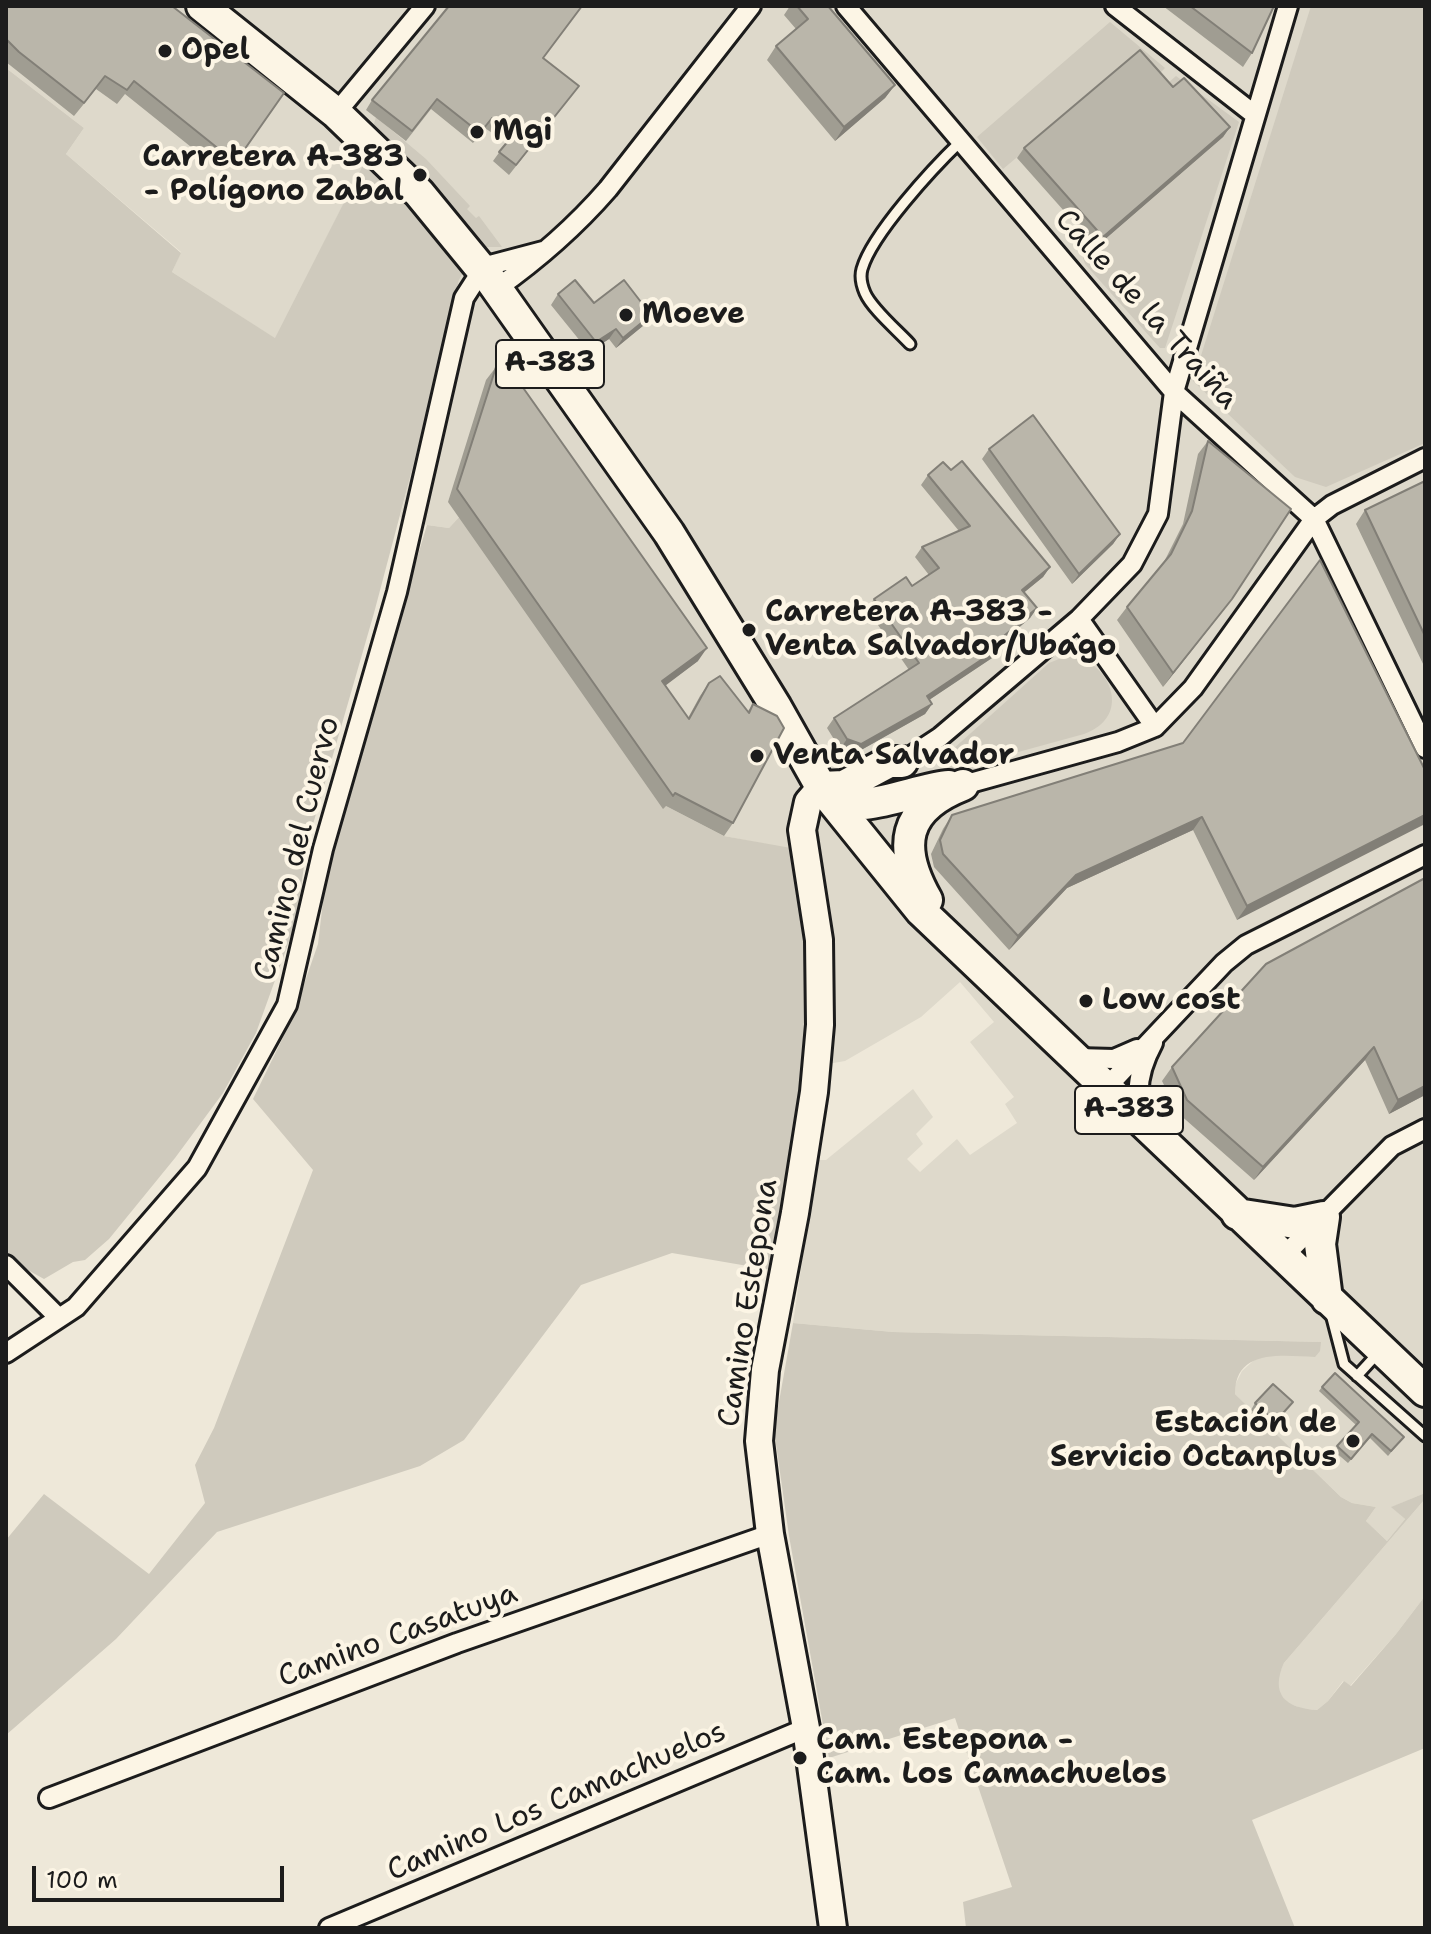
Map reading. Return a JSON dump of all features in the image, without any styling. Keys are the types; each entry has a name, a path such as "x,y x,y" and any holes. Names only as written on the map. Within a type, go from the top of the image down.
{"main road":[{"name":"A-383","path":"214,9 336,113 419,193 489,280 669,533 836,802 921,911 1425,1391"},
{"path":"907,759 889,762 844,786 836,802 861,805 913,792 963,785"},
{"path":"907,759 897,778 900,785 913,792"},
{"path":"963,785 943,793 926,807 910,831 908,852 916,880 932,908 969,956"},
{"name":"Camino Estepona","path":"833,1928 806,1728 770,1534 759,1441 765,1370 795,1213 814,1092 820,1025 819,940 802,830 808,802 836,802"},
{"path":"1237,1214 1295,1223 1324,1217 1320,1244 1327,1299"}],"street":[{"path":"336,113 425,6"},
{"path":"489,280 543,251 583,217 751,6"},
{"name":"Calle de la Traiña","path":"846,6 1174,392 1314,519 1425,748"},
{"path":"1115,6 1255,115"},
{"path":"907,759 951,728 1079,619 1132,564 1158,514 1174,392 1288,6"},
{"name":"Camino del Cuervo","path":"6,1353 76,1307 197,1168 287,1005 323,849 397,592 464,298 489,280"},
{"path":"963,785 1118,742 1155,727 1193,688 1314,519 1332,505 1425,458"},
{"path":"1079,619 1155,727"},
{"path":"1106,1088 1224,963 1246,945 1425,855"},
{"path":"1074,1058 1114,1059 1153,1038"},
{"path":"1151,1131 1138,1104 1138,1092 1153,1038"},
{"path":"1283,1257 1392,1146 1425,1129"},
{"path":"6,1265 59,1318"},
{"name":"Camino Casatuya","path":"49,1798 457,1643 770,1534"},
{"name":"Camino Los Camachuelos","path":"329,1928 806,1728"}],"lane":[{"path":"910,344 867,296 861,277 862,269 876,242 915,190 960,142"},
{"path":"1327,1299 1344,1364 1425,1436"},
{"path":"1357,1376 1381,1350"}],"shaded area":[{"path":"6,6 1425,6 1425,1493 1392,1507 1405,1519 1387,1541 1366,1521 1376,1507 1352,1503 1341,1497 1235,1394 1235,1385 1242,1371 1253,1361 1320,1342 893,1332 793,1323 817,1160 826,1160 913,1089 933,1117 916,1134 923,1144 907,1159 920,1172 957,1139 970,1155 1017,1123 1005,1104 1014,1097 970,1042 994,1022 960,982 921,1017 845,1061 816,1066 791,849 724,836 666,806 663,809 459,517 449,528 400,517 459,280 467,266 364,163 276,339 172,272 181,252 66,154 84,128 6,68"},
{"path":"1311,6 1425,6 1425,443 1326,487 1295,477 1193,381"},
{"path":"1110,22 1165,68 1152,81 1133,60 1003,169 977,137"},
{"path":"6,68 84,128 66,154 181,253 172,272 275,338 364,163 467,266 459,280 374,613 307,845 296,922 256,1033 223,1093 109,1239 85,1260 73,1262 44,1279 6,1258"},
{"path":"1176,76 1239,122 1165,348 1160,348 1083,258 1096,247 1160,90"},
{"path":"376,117 426,159 470,206 467,209 476,218 479,216 502,247 483,247 428,179 373,127"},
{"path":"460,516 666,806 724,836 791,848 807,966 807,1037 790,1199 777,1271 672,1253 581,1285 464,1440 420,1466 217,1532 116,1639 6,1735 6,1540 44,1494 149,1574 205,1503 195,1465 214,1428 313,1170 253,1099 292,1019 318,944 329,850 427,525 449,528"},
{"path":"1069,655 1096,667 1111,690 1109,715 1099,726 1084,734 949,771 944,769 942,759 1049,663"},
{"path":"793,1323 893,1332 1321,1342 1320,1351 1315,1357 1276,1356 1252,1362 1237,1379 1235,1394 1341,1497 1352,1503 1376,1507 1366,1521 1387,1541 1405,1519 1391,1507 1425,1493 1425,1499 1284,1663 1280,1674 1280,1691 1296,1706 1317,1710 1344,1681 1351,1686 1425,1596 1425,1748 1252,1820 1295,1928 966,1928 963,1902 1012,1887 955,1718 829,1758 789,1536 774,1430"},
{"path":"1425,1499 1425,1596 1350,1686 1343,1681 1317,1710 1288,1703 1279,1693 1277,1679 1284,1663"}],"building":[{"path":"6,6 172,6 284,93 242,153 231,148 225,154 134,81 127,90 105,76 84,103 6,39"},
{"path":"449,6 582,6 543,58 579,86 516,165 499,152 514,134 492,118 480,133 437,99 412,131 372,100"},
{"path":"797,6 828,6 895,85 844,127 776,46 808,19"},
{"path":"1190,6 1274,6 1252,53"},
{"path":"1140,50 1173,87 1184,78 1230,127 1103,237 1024,148"},
{"path":"575,280 594,303 624,280 651,315 623,338 616,329 596,342 558,294"},
{"path":"507,365 707,648 662,681 689,719 709,683 720,676 749,713 753,704 777,716 784,728 733,823 675,793 673,796 457,489 496,367"},
{"path":"1033,415 1120,534 1079,574 989,449"},
{"path":"1208,441 1291,509 1232,599 1173,673 1127,607 1171,554 1192,511"},
{"path":"962,461 1050,567 1022,590 1037,608 998,641 1002,646 927,696 932,704 861,744 847,739 834,718 919,663 874,599 906,577 912,586 939,568 922,547 970,526 928,475 943,462 951,470"},
{"path":"1425,481 1425,636 1365,510"},
{"path":"1320,560 1425,770 1425,815 1247,906 1202,817 1076,875 1018,936 943,854 940,840 952,815 1183,743"},
{"path":"1425,878 1425,1086 1398,1100 1374,1047 1263,1167 1187,1100 1172,1067 1266,964"},
{"path":"1335,1373 1404,1437 1391,1451 1372,1434 1351,1459 1337,1446 1359,1422 1322,1387"},
{"path":"1273,1384 1293,1402 1275,1422 1255,1403"}],"place":[{"name":"Opel","path":"165,51"},
{"name":"Mgi","path":"477,132"},
{"name":"Carretera A-383 - Polígono Zabal","path":"420,175"},
{"name":"Moeve","path":"626,315"},
{"name":"Carretera A-383 - Venta Salvador/Ubago","path":"749,630"},
{"name":"Venta Salvador","path":"757,756"},
{"name":"Low cost","path":"1086,1001"},
{"name":"Estación de Servicio Octanplus","path":"1353,1441"},
{"name":"Cam. Estepona - Cam. Los Camachuelos","path":"800,1758"}]}
